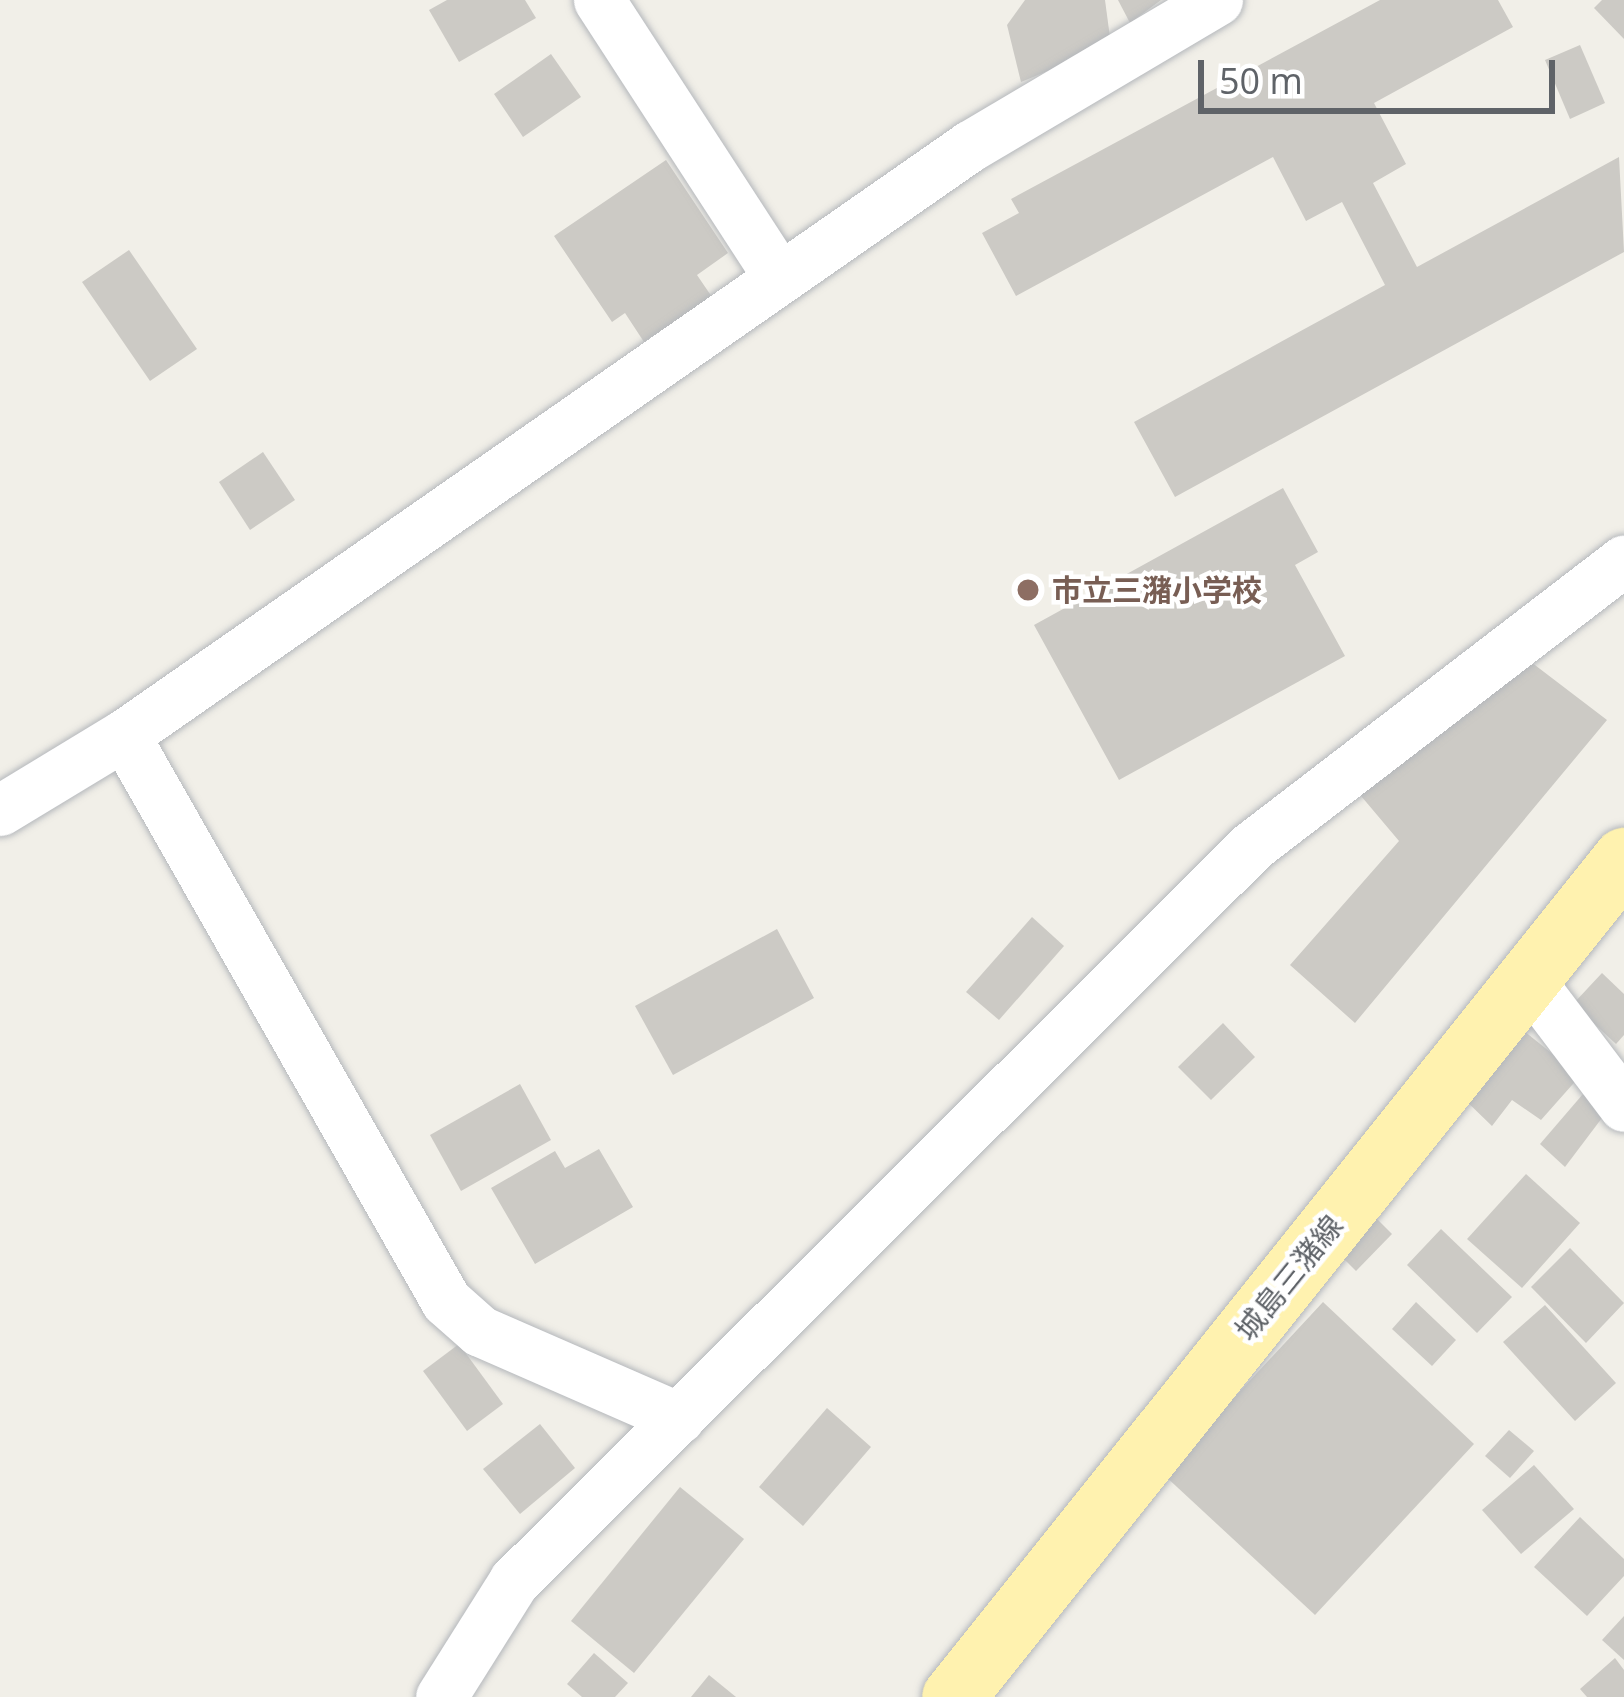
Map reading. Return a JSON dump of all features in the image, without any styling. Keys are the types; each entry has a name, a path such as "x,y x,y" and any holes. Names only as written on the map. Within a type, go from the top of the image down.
{"main road":[{"name":"城島三潴線","path":"953,1697 1624,859"}],"street":[{"path":"599,0 778,276"},
{"path":"0,810 124,736 970,146 1217,0"},
{"path":"441,1697 514,1582 1252,846 1624,561"},
{"path":"124,736 446,1301 480,1331 680,1418"},
{"path":"1528,979 1624,1106"}],"building":[{"path":"447,0 525,0 536,18 459,62 429,10"},
{"path":"1025,0 1105,0 1111,45 1021,82 1007,25"},
{"path":"1118,0 1161,0 1130,23"},
{"path":"1380,0 1498,0 1513,27 1374,103 1406,164 1373,183 1417,267 1619,157 1624,252 1175,497 1134,422 1385,285 1342,202 1306,221 1273,157 1016,296 982,233 1019,213 1011,199"},
{"path":"1602,0 1624,0 1624,39 1594,8"},
{"path":"1580,45 1605,103 1570,119 1545,60"},
{"path":"551,54 581,97 523,137 494,94"},
{"path":"666,160 728,253 697,275 712,297 644,342 625,313 612,322 554,236"},
{"path":"129,250 197,349 150,381 82,282"},
{"path":"263,452 295,500 250,530 219,482"},
{"path":"1283,488 1318,552 1295,565 1345,656 1119,780 1034,625"},
{"path":"1527,659 1607,720 1355,1023 1290,965 1399,841 1356,790"},
{"path":"1032,917 1064,946 999,1020 966,992"},
{"path":"777,929 814,998 673,1075 635,1006"},
{"path":"1602,973 1624,994 1624,1035 1616,1044 1573,1004"},
{"path":"1223,1023 1255,1057 1211,1100 1178,1067"},
{"path":"1524,1031 1580,1076 1541,1120 1512,1100 1492,1126 1462,1097"},
{"path":"520,1084 551,1140 461,1191 430,1135"},
{"path":"1589,1087 1608,1110 1565,1167 1540,1144"},
{"path":"599,1149 633,1207 535,1264 491,1188 555,1151 565,1168"},
{"path":"1526,1174 1580,1223 1522,1288 1467,1239"},
{"path":"1370,1212 1392,1234 1356,1271 1334,1249"},
{"path":"1441,1229 1512,1297 1477,1333 1407,1265"},
{"path":"1570,1248 1624,1303 1586,1343 1531,1287"},
{"path":"1323,1302 1474,1444 1315,1615 1163,1474"},
{"path":"1416,1302 1456,1340 1432,1366 1392,1329"},
{"path":"1545,1305 1616,1383 1575,1421 1503,1342"},
{"path":"459,1344 503,1404 467,1431 423,1371"},
{"path":"827,1408 871,1447 803,1526 759,1487"},
{"path":"540,1424 575,1468 520,1514 483,1469"},
{"path":"1509,1430 1534,1451 1510,1478 1485,1456"},
{"path":"1534,1465 1574,1509 1521,1554 1482,1510"},
{"path":"680,1487 744,1539 634,1673 571,1621"},
{"path":"1580,1517 1624,1559 1624,1576 1587,1616 1534,1567"},
{"path":"1624,1616 1624,1660 1602,1640"},
{"path":"594,1653 628,1683 615,1697 582,1697 567,1684"},
{"path":"1615,1658 1624,1670 1624,1697 1587,1697 1580,1689"},
{"path":"709,1675 736,1697 691,1697"}],"place":[{"name":"市立三潴小学校","path":"1028,590"}]}
